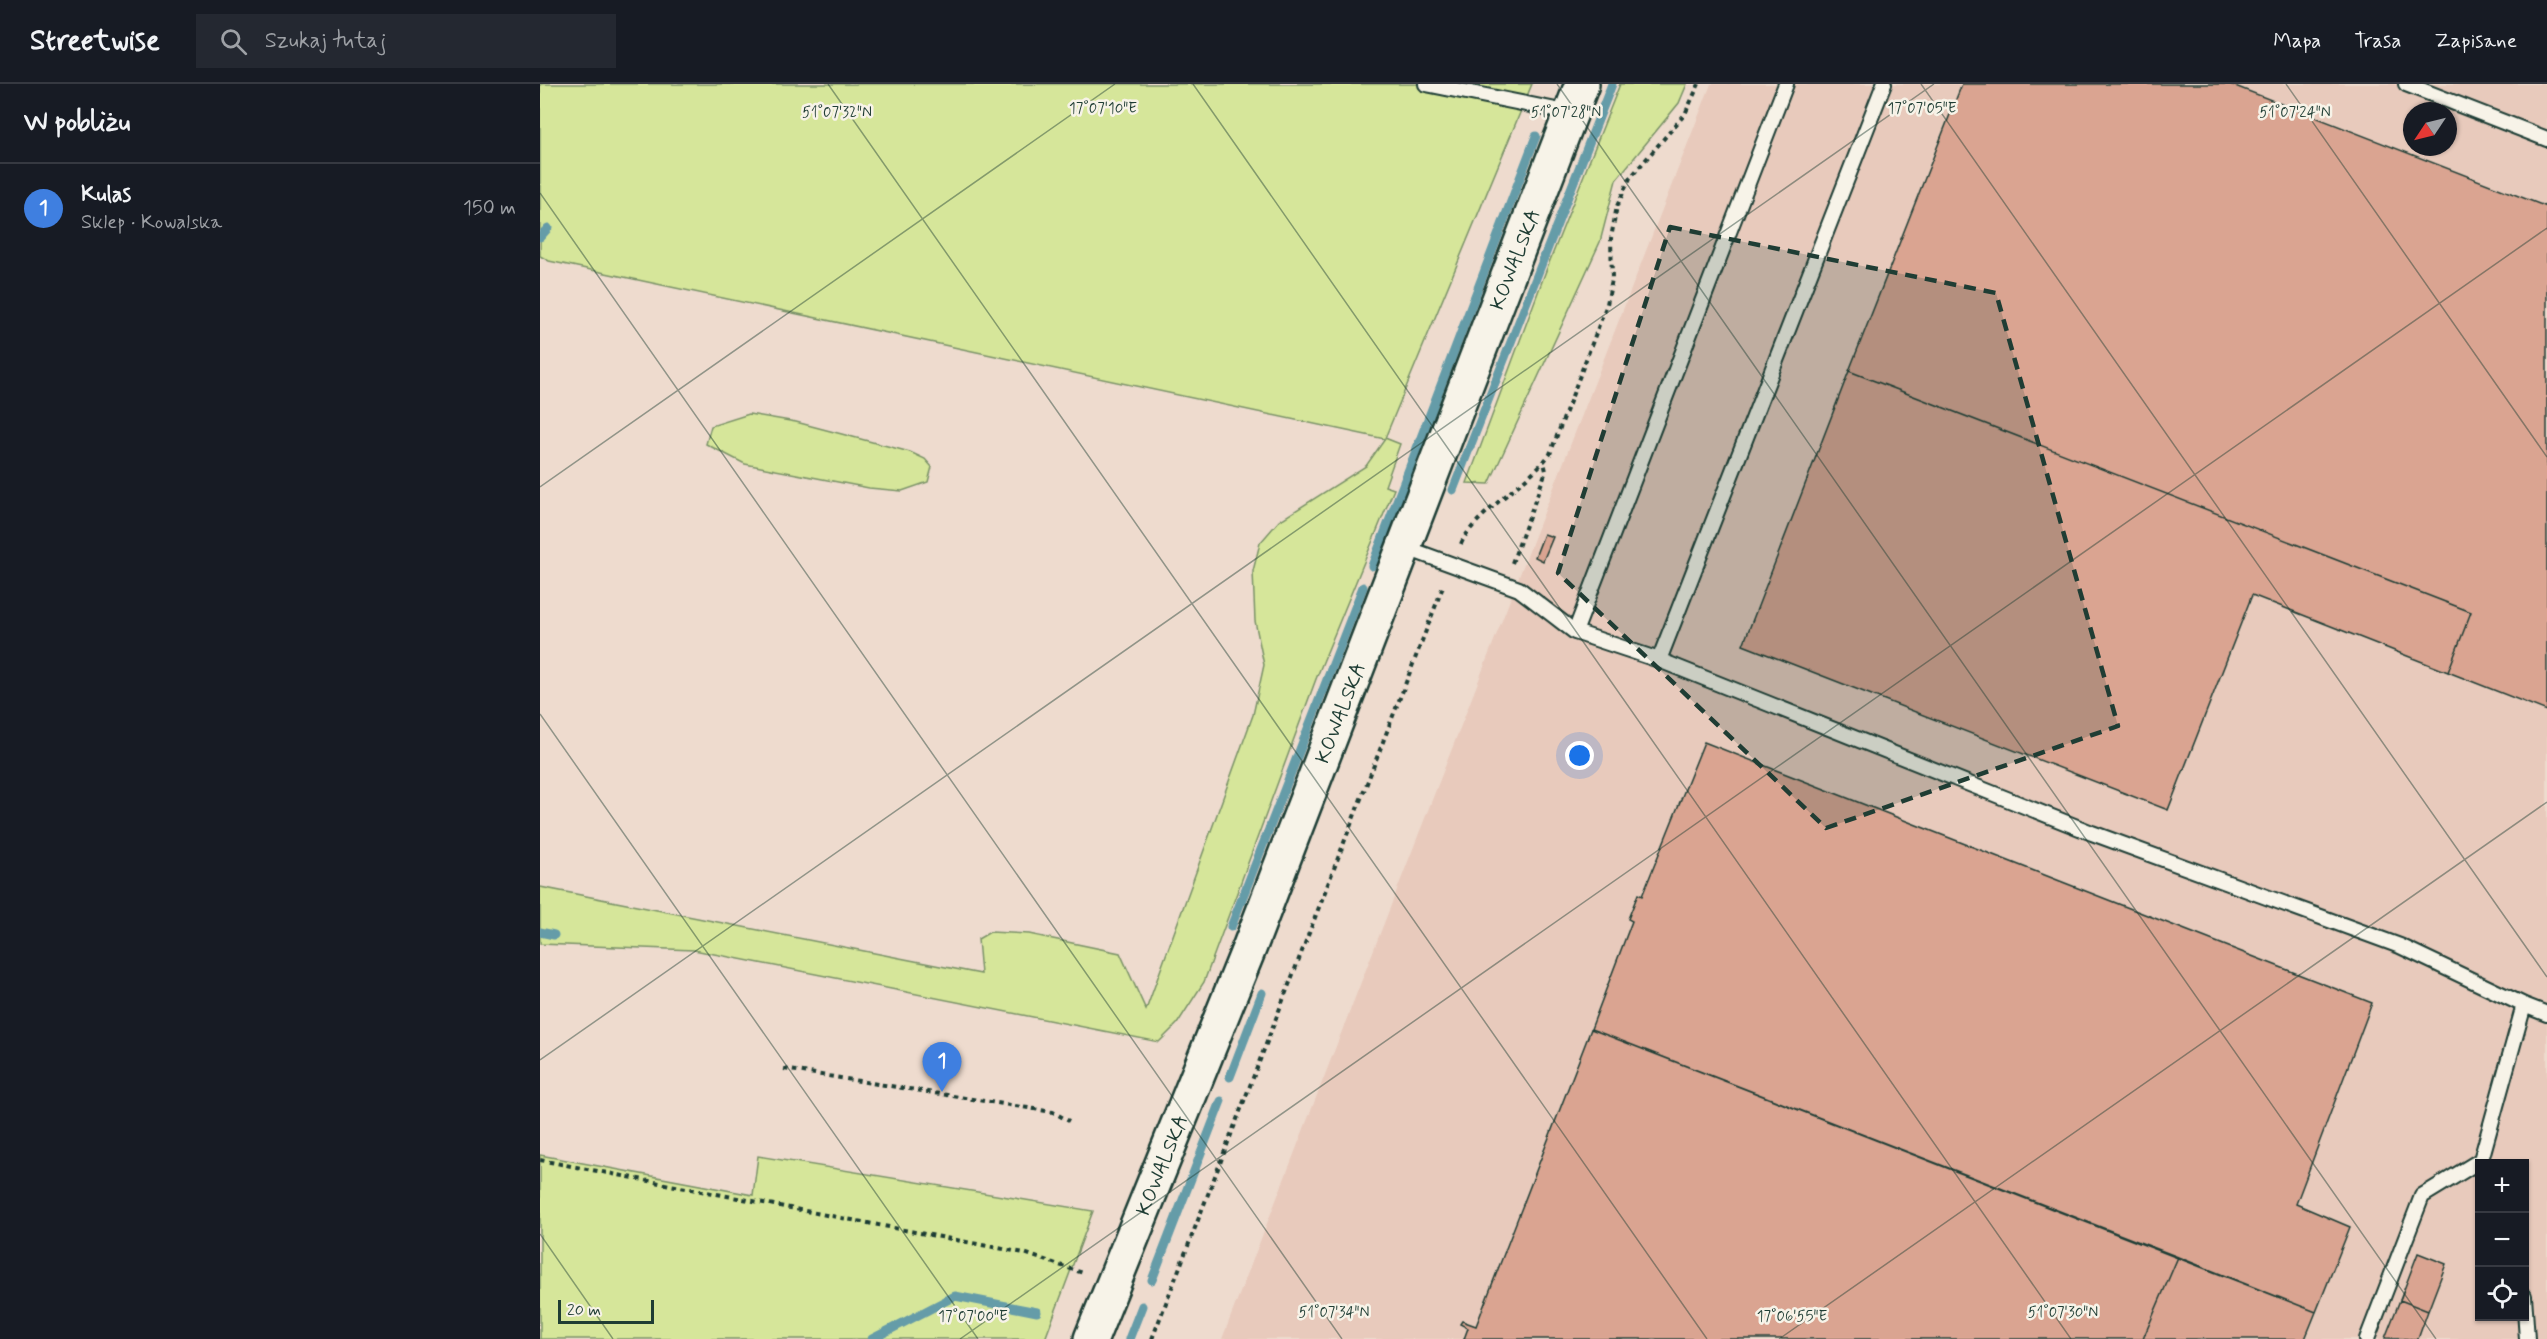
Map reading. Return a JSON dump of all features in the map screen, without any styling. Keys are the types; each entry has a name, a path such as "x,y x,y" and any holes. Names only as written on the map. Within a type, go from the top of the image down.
{"street":[{"name":"KOWALSKA","path":"1091,1339 1250,946 1576,99"}],"lane":[{"path":"1426,84 1576,99"},
{"path":"1575,632 1786,84"},
{"path":"1659,660 1884,84"},
{"path":"2406,84 2547,139"},
{"path":"1404,547 1518,589 1575,632 1659,660 2092,833 2400,946 2547,1014"},
{"path":"2483,1159 2524,1005"},
{"path":"2367,1339 2422,1196 2475,1166"},
{"path":"2526,1321 2527,1339"}],"path":[{"path":"1460,547 1464,537 1481,518 1537,471 1550,454 1607,304 1612,279 1611,238 1617,206 1636,169 1685,114 1699,84"},
{"path":"1504,584 1546,471 1544,462"},
{"path":"1152,1339 1441,591"},
{"path":"783,1069 1053,1113 1069,1121"},
{"path":"540,1160 1024,1253 1111,1285"}],"highlighted area":[{"path":"1670,227 1996,293 2118,726 1826,828 1558,573"}],"shaded area":[{"path":"1711,84 2547,84 2547,1339 1222,1339"}],"green space":[{"path":"540,84 1532,84 1385,438 1400,444 1385,486 1394,489 1316,679 1204,982 1177,1024 1159,1042 694,950 540,944 540,887 981,974 978,939 990,932 1029,934 1120,953 1146,1010 1253,715 1264,665 1255,621 1253,571 1260,543 1279,521 1366,466 1385,439 549,261 540,256"},
{"path":"1620,84 1687,84 1679,103 1616,180 1600,242 1489,484 1467,483 1547,268"},
{"path":"749,414 796,422 910,452 925,459 932,467 928,482 902,491 869,488 745,464 706,444 711,426"},
{"path":"540,1155 753,1195 758,1156 1093,1211 1045,1339 540,1339"}],"building":[{"path":"1962,84 2230,84 2403,151 2403,156 2416,156 2547,207 2547,711 2448,672 2471,612 1849,371"},
{"path":"1849,371 2471,612 2448,672 2252,595 2168,810 1743,645"},
{"path":"1544,534 1553,537 1543,561 1535,557"},
{"path":"1704,742 2372,1003 2296,1204 2350,1227 2316,1312 1591,1029 1632,921 1628,919 1638,894 1642,896"},
{"path":"1591,1029 2178,1257 2143,1339 1464,1339 1468,1328 1460,1324 1462,1321 1476,1326"},
{"path":"2418,1253 2446,1264 2428,1311 2400,1300"},
{"path":"2178,1257 2316,1312 2305,1339 2143,1339"},
{"path":"2400,1300 2428,1311 2418,1339 2385,1338"}],"waterway":[{"path":"1453,490 1612,84"},
{"path":"1372,566 1536,136"},
{"path":"540,237 548,228"},
{"path":"1231,927 1363,587"},
{"path":"540,932 554,935"},
{"path":"1230,1077 1262,993"},
{"path":"1152,1280 1221,1101"},
{"path":"872,1339 955,1296 1037,1312"},
{"path":"1129,1339 1142,1306"}],"place":[{"name":"Kulas","path":"942,1092"}]}
